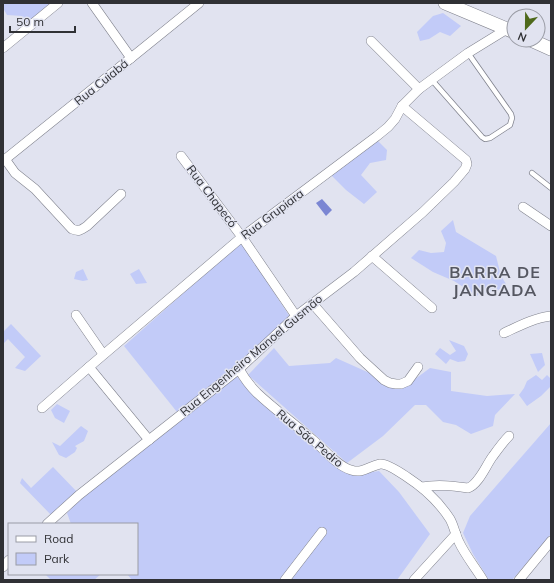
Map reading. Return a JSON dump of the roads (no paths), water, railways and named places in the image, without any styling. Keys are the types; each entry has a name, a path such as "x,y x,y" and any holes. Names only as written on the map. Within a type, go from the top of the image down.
{"main road":[{"path":"445,3 460,6 506,29"}],"street":[{"path":"3,48 58,3"},
{"path":"92,3 132,58"},
{"name":"Rua Cuiabá","path":"4,160 199,3"},
{"name":"Rua Grupiara","path":"42,408 242,236 388,127 395,119 402,106 419,88 468,53 506,34"},
{"path":"370,41 419,88"},
{"name":"Rua Engenheiro Manoel Gusmão","path":"48,523 79,495 239,369 296,316 354,272 443,194 465,169 467,164 466,160 402,106"},
{"name":"Rua Chapecó","path":"182,156 242,236 296,316"},
{"path":"4,160 15,173 35,189 72,229 77,231 87,226 121,194"},
{"path":"523,207 551,226"},
{"path":"372,256 432,308"},
{"path":"312,303 360,358 384,380 390,383 401,384 408,381 418,367"},
{"path":"76,314 103,354"},
{"path":"504,333 529,321 551,316"},
{"path":"89,367 149,440"},
{"name":"Rua São Pedro","path":"239,369 247,382 257,393 314,440 337,462 350,470 356,471 363,471 380,464 384,464 422,487 436,500 450,520 458,542 483,580"},
{"path":"422,487 434,485 470,487 474,485 509,436"},
{"path":"285,580 322,532"},
{"path":"414,580 456,534"},
{"path":"519,580 551,541"}],"lane":[{"path":"431,79 485,139 490,138 510,125 512,118 511,114 468,53"},
{"path":"532,173 551,188"}],"water":[{"path":"322,199 332,210 326,216 316,203"}],"district":[{"name":"BARRA DE JANGADA","path":"495,281"}]}
